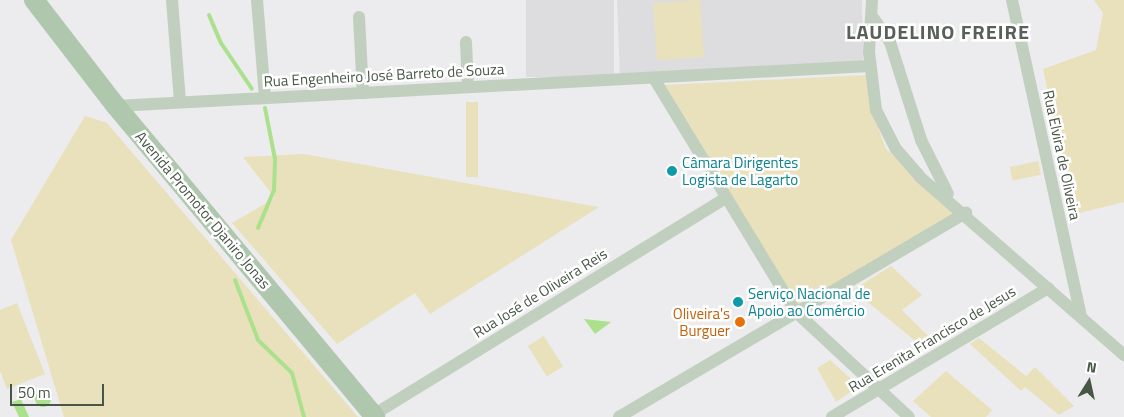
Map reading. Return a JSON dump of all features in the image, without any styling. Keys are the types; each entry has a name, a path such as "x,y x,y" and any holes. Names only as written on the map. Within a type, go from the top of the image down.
{"main road":[{"name":"Avenida Promotor Djaniro Jonas","path":"34,0 116,106 374,416"}],"street":[{"path":"172,0 180,102"},
{"path":"257,0 265,98"},
{"path":"872,0 874,19 870,40 870,66 876,110 888,136 909,166 1124,355"},
{"name":"Rua Elvira de Oliveira","path":"1012,0 1080,317"},
{"path":"359,18 363,93"},
{"path":"874,19 886,37 928,158 961,210"},
{"path":"870,40 886,37"},
{"path":"466,42 468,87"},
{"name":"Rua Engenheiro José Barreto de Souza","path":"116,106 468,87 655,80 870,66"},
{"path":"655,80 724,199 796,312 877,390 909,417"},
{"name":"Rua José de Oliveira Reis","path":"374,416 724,199"},
{"path":"619,417 796,312 961,210"},
{"name":"Rua Erenita Francisco de Jesus","path":"832,417 1048,288"}],"shaded area":[{"path":"526,0 614,0 614,77 526,77"},
{"path":"617,0 862,0 863,63 620,76"},
{"path":"700,0 704,57 657,60 653,3"},
{"path":"1094,0 1124,0 1124,202 1075,214 1043,69 1096,50 1103,13"},
{"path":"868,75 871,109 886,149 961,210 798,307 665,85"},
{"path":"466,102 478,102 478,177 466,177"},
{"path":"85,116 107,123 358,417 64,417 11,240"},
{"path":"304,154 599,207 430,314 415,293 337,344 232,223 275,198 243,157"},
{"path":"1038,161 1041,175 1013,181 1010,167"},
{"path":"891,266 922,295 902,310 933,341 924,348 853,290"},
{"path":"17,303 45,374 7,389 0,371 0,310"},
{"path":"584,319 611,322 595,334"},
{"path":"544,336 563,367 547,377 528,346"},
{"path":"979,338 1026,376 1035,367 1074,406 1059,415 1025,387 1021,391 970,344"},
{"path":"830,360 859,386 836,402 817,368"},
{"path":"946,371 992,410 986,417 931,417 913,401"},
{"path":"43,391 49,393 51,399 49,405 43,407 37,405 35,399 37,393"},
{"path":"21,399 29,417 19,417 12,402"}],"waterway":[{"path":"209,15 221,43 252,89"},
{"path":"258,228 274,190 275,159 265,108"},
{"path":"235,280 258,340 292,373 304,417"}],"place":[{"name":"Câmara Dirigentes Logista de Lagarto","path":"672,171"},
{"name":"Serviço Nacional de Apoio ao Comércio","path":"738,302"},
{"name":"Oliveira's Burguer","path":"740,322"}],"district":[{"name":"LAUDELINO FREIRE","path":"938,31"}]}
